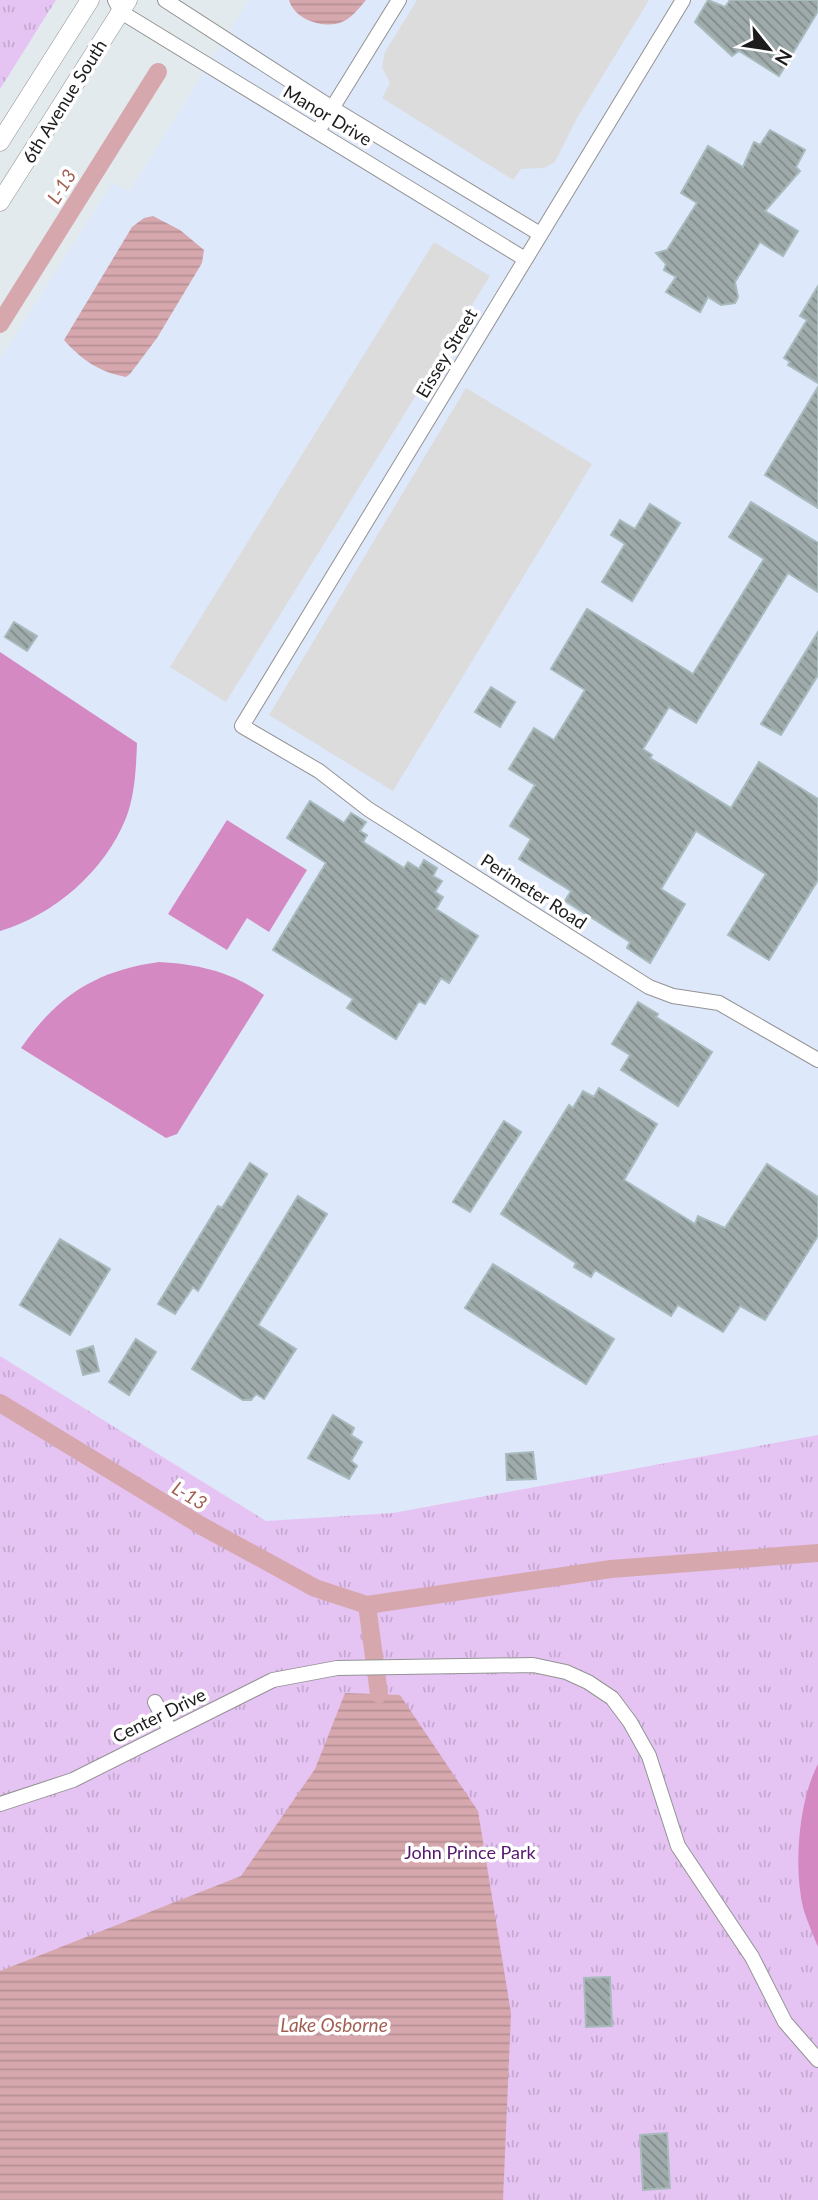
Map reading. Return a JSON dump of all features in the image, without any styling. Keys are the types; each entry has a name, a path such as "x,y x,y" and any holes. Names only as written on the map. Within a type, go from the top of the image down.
{"street":[{"name":"6th Avenue South","path":"0,142 90,0"},
{"name":"Manor Drive","path":"165,0 332,108 540,234"},
{"path":"318,131 399,0"},
{"name":"Eissey Street","path":"242,726 683,0"},
{"name":"6th Avenue South","path":"0,202 122,4"},
{"name":"Manor Drive","path":"122,4 318,131 525,259"},
{"name":"Perimeter Road","path":"242,726 319,771 368,809 649,987 673,996 719,1003 818,1060"},
{"name":"Center Drive","path":"0,1804 73,1780 273,1680 337,1668 533,1665 566,1672 588,1682 612,1698 649,1755 678,1846 752,1957 785,2022 818,2060"},
{"path":"155,1702 170,1730"}],"shaded area":[{"path":"249,0 818,0 818,1435 393,1513 266,1521 0,1356 0,359 112,183 129,192"},
{"path":"417,0 649,0 577,118 555,162 544,168 521,169 513,180 382,98 390,83 382,67 385,52"},
{"path":"434,242 490,276 226,702 170,667"},
{"path":"466,388 592,464 393,791 269,715"},
{"path":"0,652 137,743 129,809 105,856 91,873 58,902 20,924 0,931"},
{"path":"227,820 307,870 269,932 247,918 227,950 168,914"},
{"path":"159,962 187,965 227,975 264,995 177,1134 166,1138 21,1048 49,1014 80,989 116,972"},
{"path":"818,1764 818,1947 804,1911 798,1856 806,1797"}],"green space":[{"path":"0,0 56,0 0,89"},
{"name":"John Prince Park","path":"0,1356 266,1521 393,1513 818,1435 818,2200 0,2200"}],"water":[{"path":"289,0 366,0 349,18 339,23 322,24 298,14"},
{"path":"153,216 180,230 204,250 202,263 157,338 126,377 107,372 92,364 77,354 64,340 132,227 144,218"},
{"name":"Lake Osborne","path":"345,1693 400,1695 478,1811 511,2013 503,2200 0,2200 0,1971 241,1876 315,1769"}],"building":[{"path":"708,0 725,7 730,0 818,0 818,11 779,76 739,51 732,56 695,22"},
{"path":"770,130 805,150 796,167 800,171 765,211 798,231 783,256 760,242 735,282 738,297 735,303 721,305 708,297 700,312 666,292 676,277 664,270 666,264 656,253 667,250 697,203 681,193 708,146 743,167 754,142 760,145"},
{"path":"818,286 818,383 788,365 790,362 784,358 807,320 800,316"},
{"path":"818,387 818,508 765,475"},
{"path":"751,502 818,543 818,592 788,573 696,723 669,707 643,749 652,755 650,758 731,808 759,762 818,799 818,880 769,960 728,935 766,874 696,831 661,889 685,904 650,963 627,948 630,942 565,901 571,891 519,859 531,839 510,826 535,785 509,769 534,728 554,740 585,690 551,669 587,609 693,674 764,559 729,537"},
{"path":"650,504 680,523 632,601 602,582 625,544 611,535 620,520 635,529"},
{"path":"14,622 37,636 27,651 5,637"},
{"path":"818,632 818,675 781,735 761,724"},
{"path":"491,687 515,702 500,727 475,712"},
{"path":"310,801 344,823 351,813 366,822 360,831 367,835 363,842 404,868 408,862 419,869 424,860 437,868 433,876 442,881 435,892 443,897 436,909 478,936 449,983 441,978 425,1004 419,1001 396,1039 347,1008 353,999 273,950 326,863 287,838"},
{"path":"638,1002 658,1014 656,1017 712,1052 678,1106 621,1070 630,1055 612,1044"},
{"path":"599,1088 657,1124 624,1180 695,1224 698,1216 725,1228 767,1164 818,1197 818,1236 765,1320 740,1306 723,1332 678,1305 671,1316 595,1270 591,1277 574,1267 576,1263 501,1214 569,1105 573,1108 583,1091 594,1097"},
{"path":"504,1121 521,1132 470,1212 453,1202"},
{"path":"250,1163 267,1174 198,1291 193,1287 175,1314 158,1304 218,1206 222,1208"},
{"path":"298,1196 327,1214 258,1325 296,1349 264,1399 256,1394 251,1400 243,1400 192,1369"},
{"path":"60,1239 110,1269 70,1335 20,1305"},
{"path":"493,1264 614,1339 586,1384 465,1308"},
{"path":"136,1339 156,1352 129,1395 109,1382"},
{"path":"93,1346 99,1371 83,1375 77,1351"},
{"path":"333,1415 354,1428 351,1435 362,1442 351,1461 357,1466 349,1479 308,1458"},
{"path":"533,1452 536,1479 507,1480 506,1454"},
{"path":"610,1977 612,2026 586,2027 584,1978"},
{"path":"667,2133 670,2188 643,2190 640,2135"}],"waterway":[{"name":"L-13","path":"0,324 158,72"},
{"path":"0,1403 200,1525 315,1588 367,1605 611,1569 818,1553"},
{"path":"367,1605 379,1694"}]}
